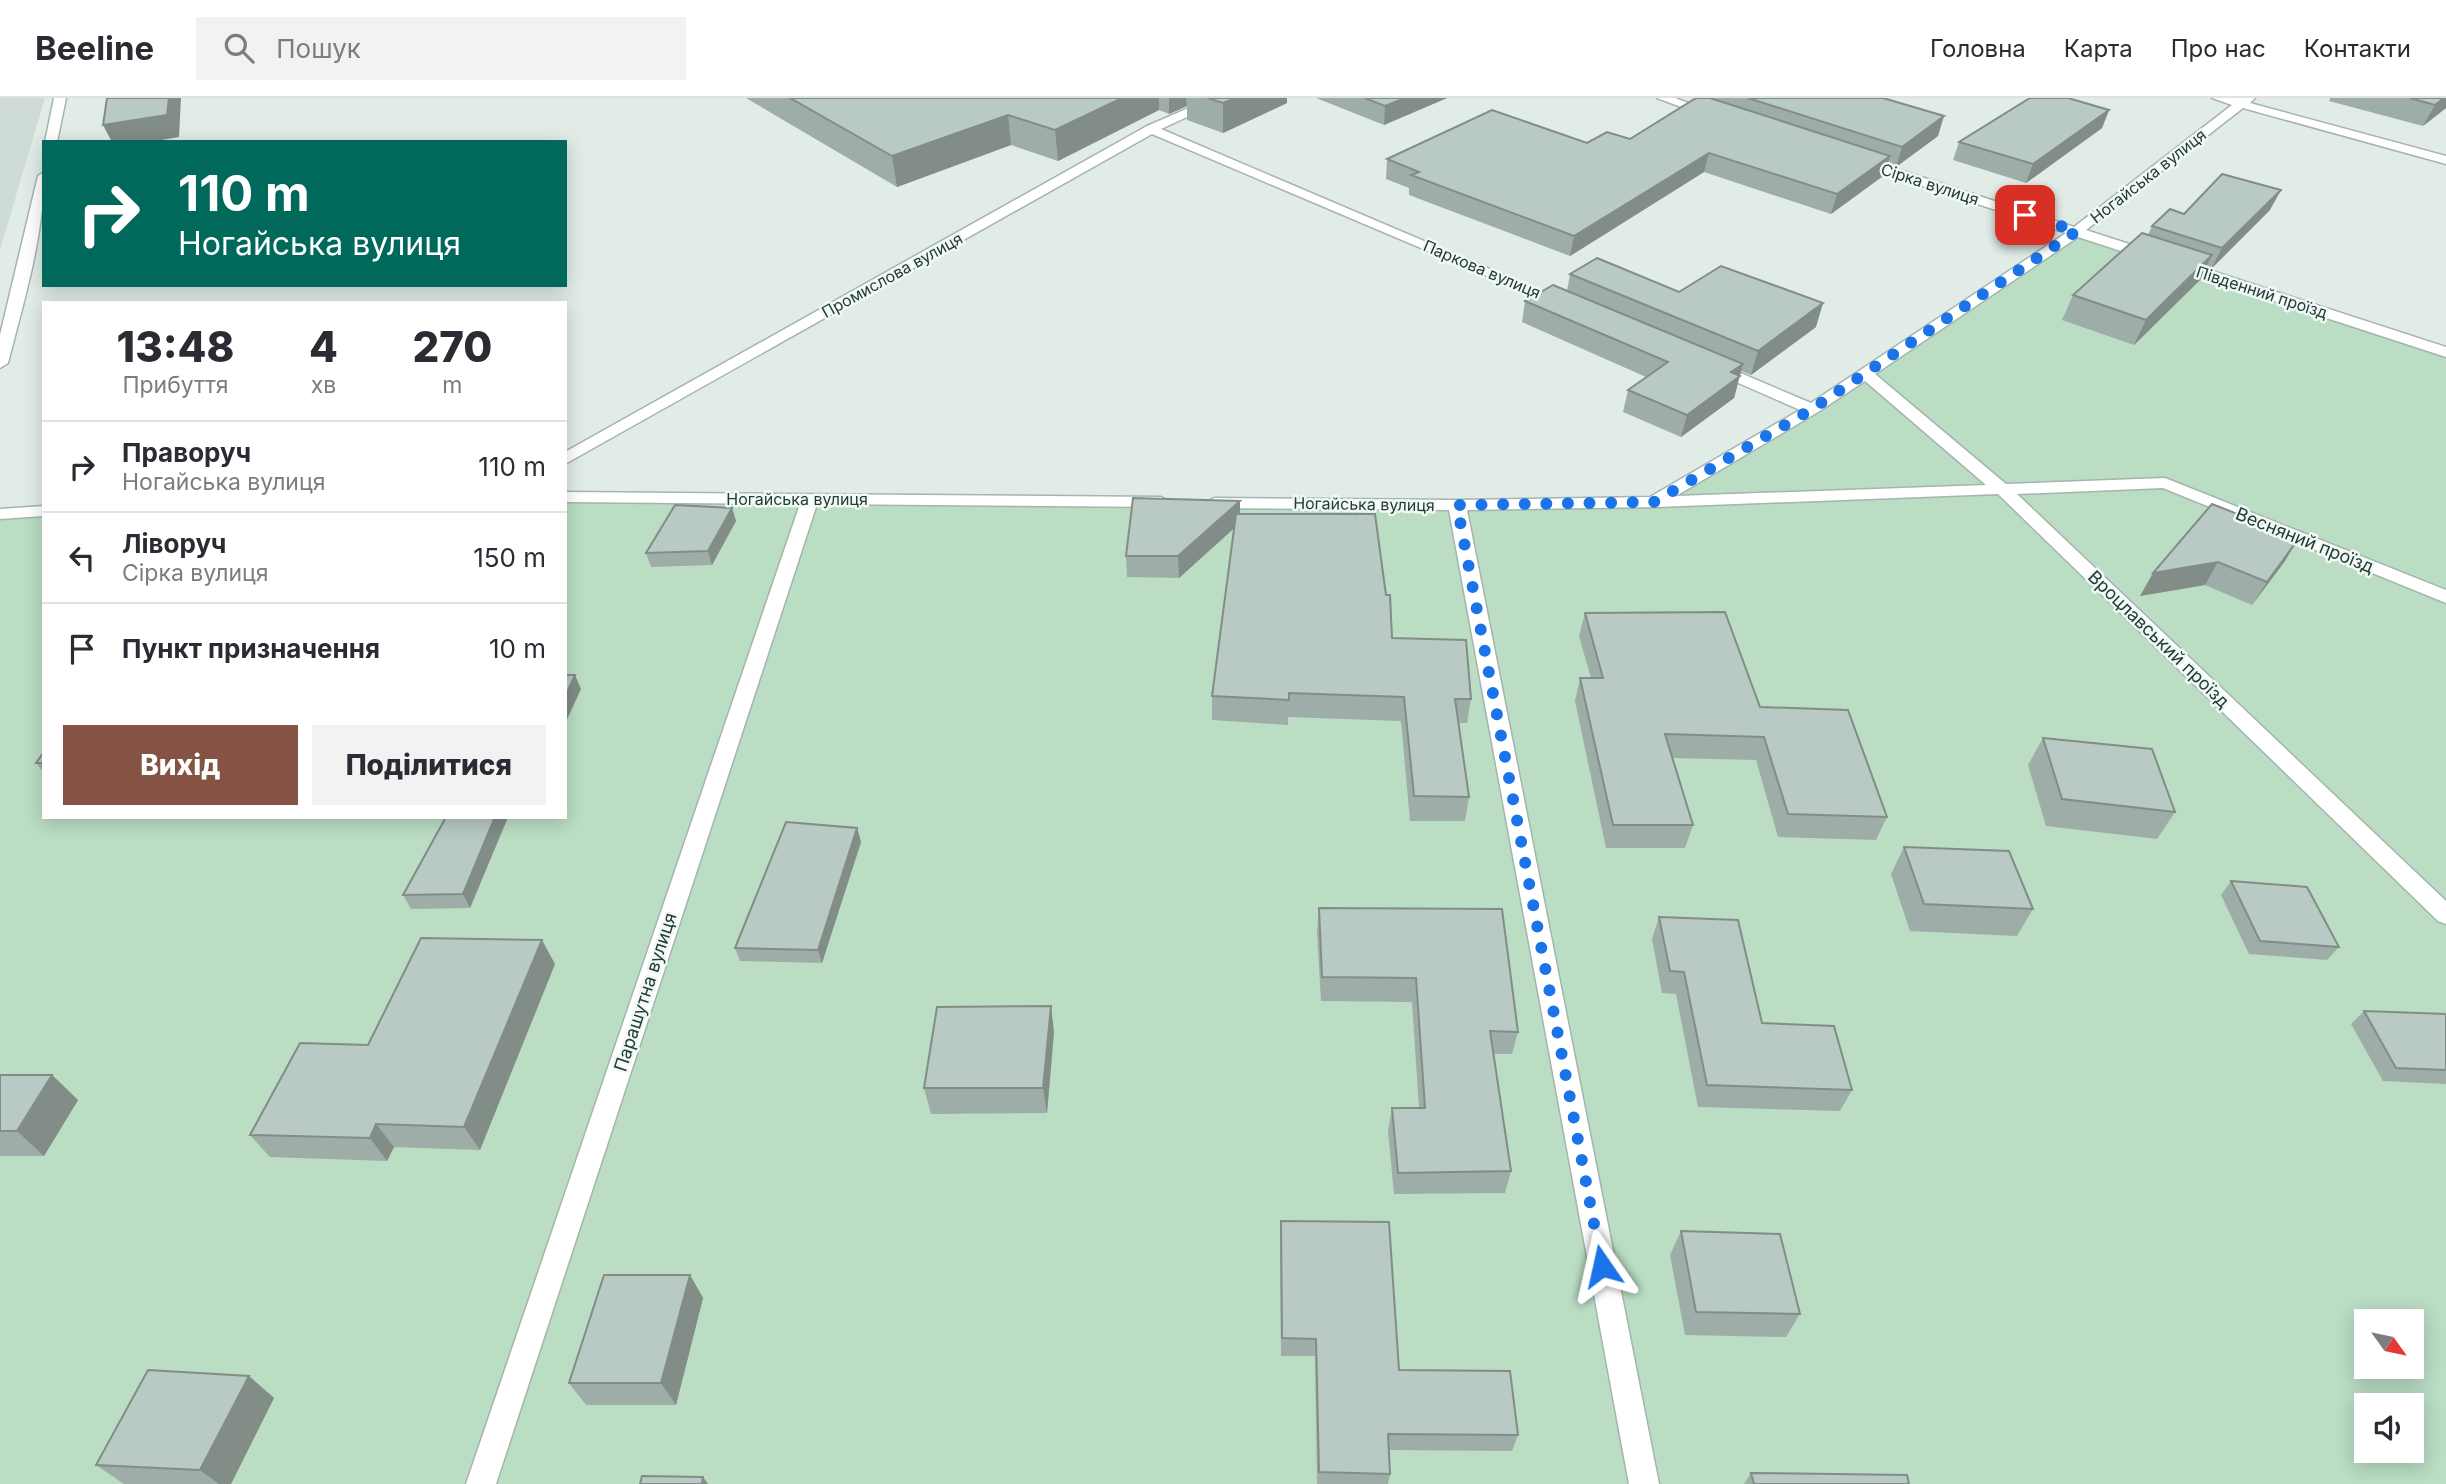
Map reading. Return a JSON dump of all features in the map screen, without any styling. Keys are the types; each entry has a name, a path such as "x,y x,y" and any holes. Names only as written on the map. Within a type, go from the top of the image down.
{"street":[{"path":"51,140 60,98"},
{"name":"Промислова вулиця","path":"567,458 1151,129 1222,98"},
{"path":"1662,98 1727,119"},
{"path":"2218,98 2245,101 2446,160"},
{"name":"Ногайська вулиця","path":"567,497 1457,505 1654,502 1812,409 2077,231 2245,101"},
{"name":"Паркова вулиця","path":"1151,129 1583,312"},
{"name":"Сірка вулиця","path":"1844,156 2077,231"},
{"path":"0,363 25,267 42,186"},
{"name":"Південний проїзд","path":"2077,231 2446,352"},
{"path":"1698,360 1812,409"},
{"name":"Вроцлавський проїзд","path":"1864,372 2004,491 2446,915"},
{"name":"Весняний проїзд","path":"2004,491 2165,483 2446,597"},
{"path":"1654,502 2004,491"},
{"name":"Парашутна вулиця","path":"481,1484 810,499"},
{"path":"1457,505 1644,1484"},
{"path":"0,514 42,511"}],"shaded area":[{"path":"0,98 45,98 0,250"}],"green space":[{"path":"2077,231 2446,352 2446,1484 0,1484 0,511 42,509 42,819 567,819 567,498 1457,505 1654,502 1812,409"}],"building":[{"path":"107,98 169,98 167,115 103,125"},
{"path":"790,98 1122,98 1055,130 1008,115 892,156"},
{"path":"1208,98 1235,98 1223,103"},
{"path":"1365,98 1405,98 1385,106"},
{"path":"1696,98 1710,98 1890,156 1837,194 1709,153 1574,236 1411,175 1419,172 1387,159 1492,110 1587,143 1607,132 1630,139"},
{"path":"1748,98 1883,98 1944,116 1902,147"},
{"path":"2030,98 2068,98 2109,110 2033,164 1959,142"},
{"path":"2410,98 2444,98 2435,105"},
{"path":"2222,174 2281,190 2222,248 2152,226 2170,209 2184,214"},
{"path":"2142,233 2212,255 2146,320 2073,295"},
{"path":"1597,258 1679,292 1721,266 1823,303 1758,351 1570,274"},
{"path":"1553,285 1743,364 1731,372 1740,376 1687,415 1628,390 1668,362 1525,301"},
{"path":"1133,498 1240,501 1178,556 1126,556"},
{"path":"2212,504 2299,538 2267,582 2218,562 2153,573"},
{"path":"675,505 732,508 708,551 646,553"},
{"path":"1236,514 1375,514 1386,595 1390,595 1392,638 1466,640 1471,699 1455,699 1469,797 1414,796 1404,697 1289,693 1289,700 1212,696"},
{"path":"1725,612 1760,707 1848,710 1887,817 1788,814 1764,737 1665,734 1693,825 1613,825 1580,678 1603,678 1585,613"},
{"path":"567,675 575,675 567,693"},
{"path":"2043,738 2152,749 2175,812 2062,799"},
{"path":"445,819 494,819 463,894 403,895"},
{"path":"786,822 857,828 818,950 735,948"},
{"path":"1904,847 2009,851 2033,909 1924,904"},
{"path":"2231,881 2307,887 2339,947 2260,941"},
{"path":"1319,908 1502,909 1518,1032 1490,1031 1511,1171 1398,1173 1392,1108 1425,1108 1416,978 1322,977"},
{"path":"1659,917 1738,920 1762,1023 1834,1026 1852,1090 1707,1085 1684,972 1670,971"},
{"path":"421,938 542,940 464,1127 376,1124 370,1138 250,1135 300,1043 368,1045"},
{"path":"1051,1006 1043,1088 924,1088 937,1007"},
{"path":"2364,1011 2446,1014 2446,1070 2396,1068"},
{"path":"0,1075 52,1075 17,1131 0,1131"},
{"path":"1281,1221 1389,1222 1399,1370 1510,1371 1518,1435 1388,1434 1390,1474 1319,1472 1316,1339 1282,1338"},
{"path":"1681,1231 1780,1234 1800,1314 1696,1312"},
{"path":"604,1275 690,1275 661,1383 569,1383"},
{"path":"148,1370 249,1376 200,1470 96,1465"},
{"path":"1751,1473 1907,1475 1909,1484 1754,1484"},
{"path":"642,1476 703,1477 702,1484 640,1484"}],"route":[{"path":"1602,1266 1457,505 1654,502 1812,409 2077,231 2025,215"}]}
